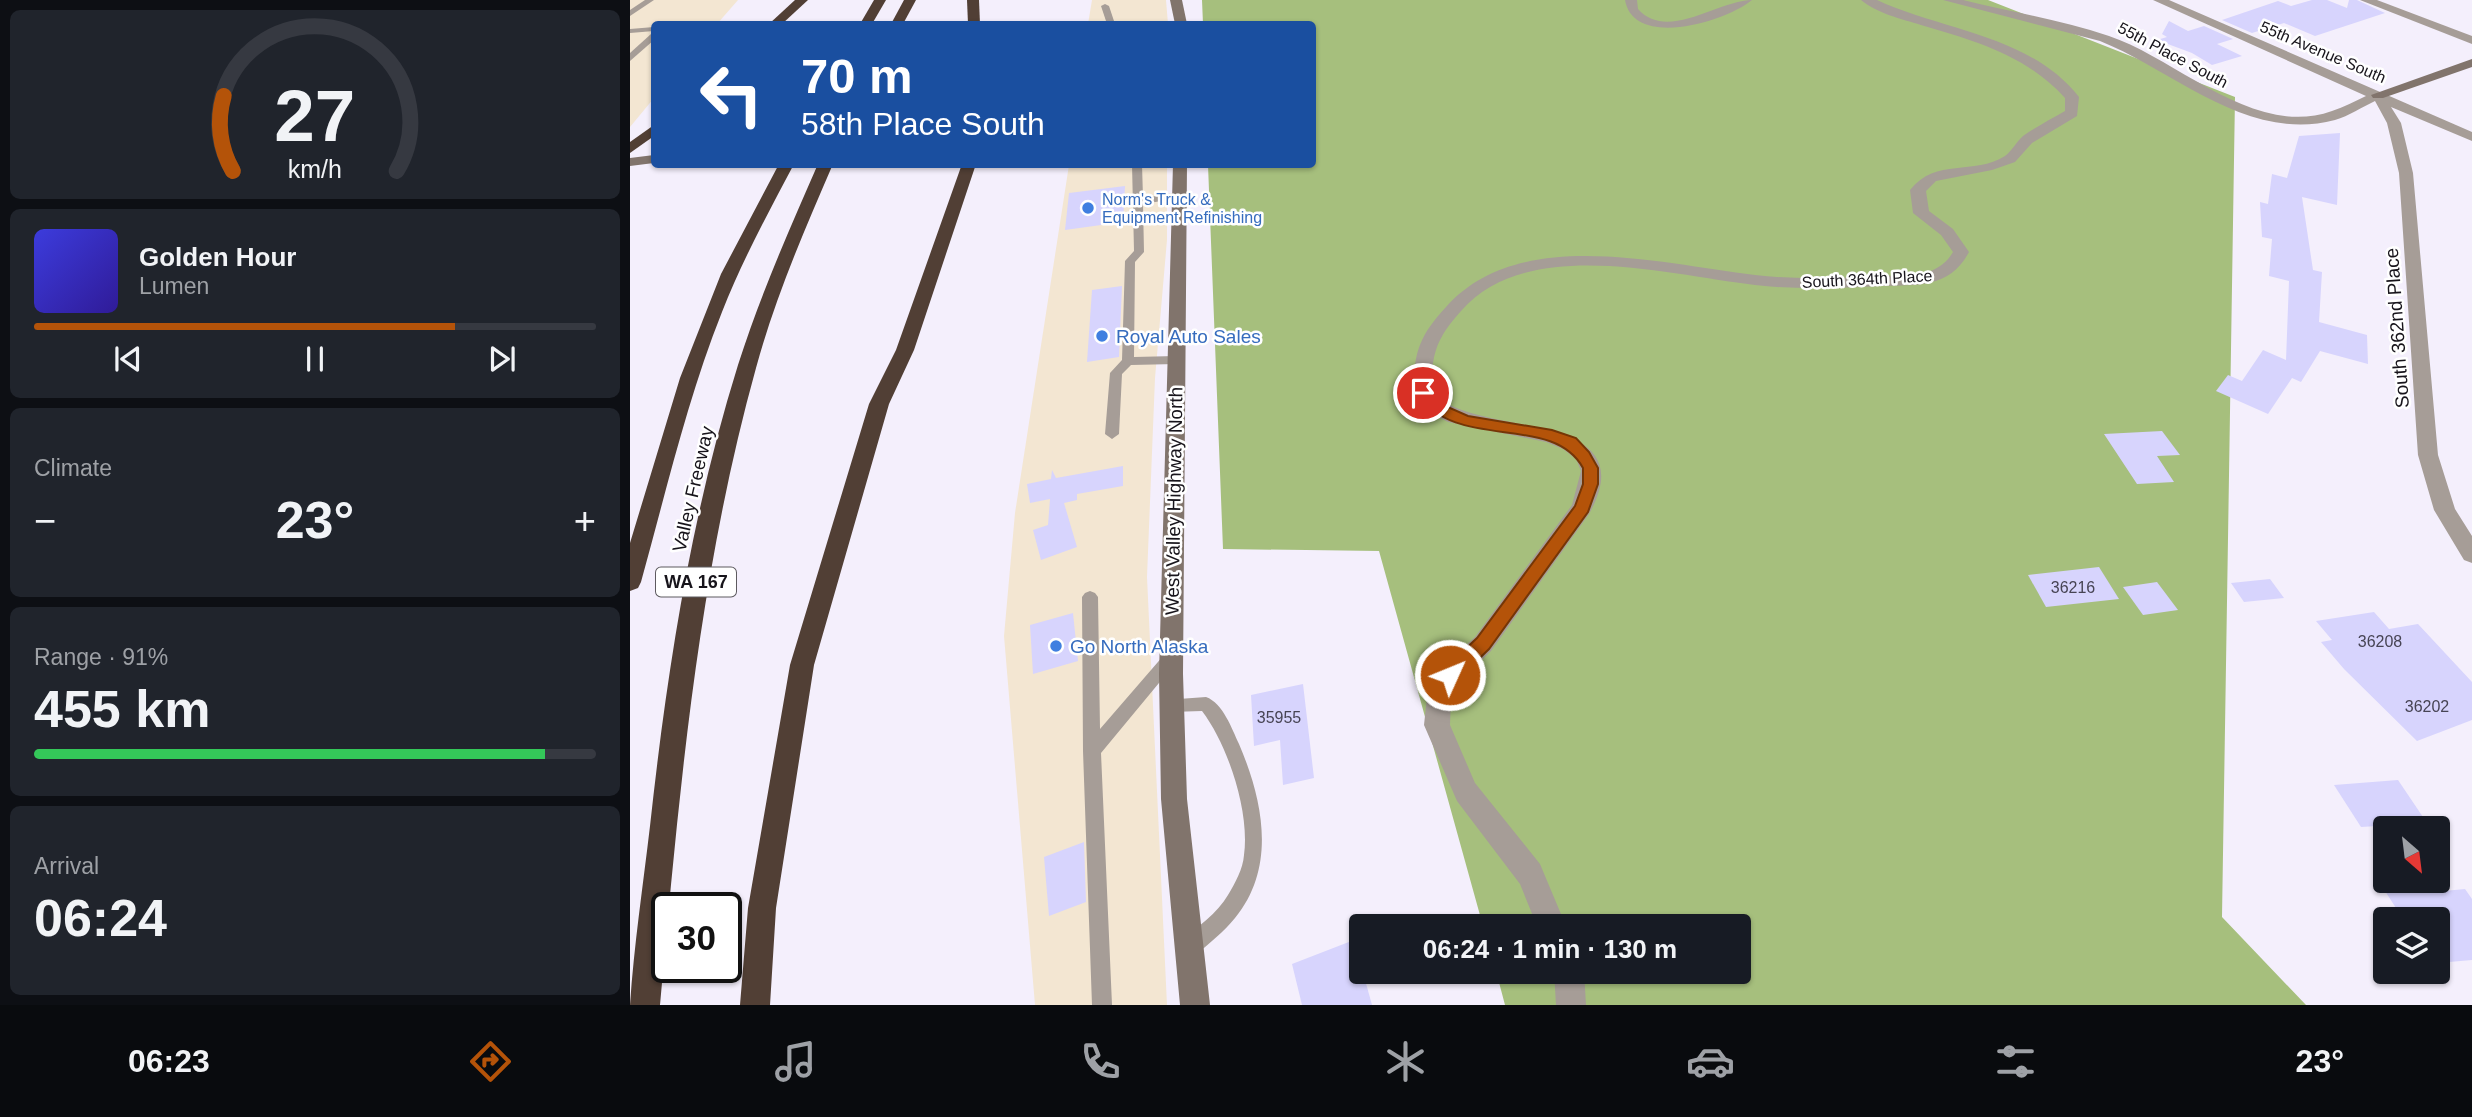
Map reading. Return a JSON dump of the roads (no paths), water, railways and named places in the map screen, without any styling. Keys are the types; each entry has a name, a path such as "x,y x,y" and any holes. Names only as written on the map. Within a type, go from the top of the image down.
{"highway":[{"path":"778,21 802,0"},
{"path":"868,21 880,0"},
{"path":"899,21 910,0"},
{"path":"973,0 974,21"},
{"path":"630,149 651,132"},
{"path":"755,1005 762,908 802,666 880,404 905,350 968,168"},
{"name":"Valley Freeway","path":"645,1005 674,724 706,533 747,362 790,246 824,170"},
{"name":"Valley Freeway","path":"630,582 690,375 741,251 783,172"}],"main road":[{"path":"1176,0 1180,21"},
{"path":"2378,94 2472,63"},
{"path":"630,162 651,159"},
{"name":"West Valley Highway North","path":"1180,168 1171,705 1174,799 1195,1005"}],"street":[{"path":"1631,0 1633,10 1640,18 1676,23 1702,19 1746,0"},
{"name":"South 364th Place","path":"1547,914 1530,874 1466,792 1437,725 1439,697 1450,675 1483,644 1582,508 1590,484 1591,468 1577,449 1561,439 1489,426 1437,408 1423,393 1424,354 1451,307 1466,292 1497,275 1535,265 1599,262 1682,268 1755,280 1811,284 1910,280 1944,275 1956,264 1961,252 1947,232 1921,213 1919,190 1931,177 1992,166 2010,159 2027,140 2072,113 2071,97 2051,75 2009,52 1970,36 1888,10 1867,0"},
{"name":"55th Place South","path":"1949,0 2111,40 2214,97 2267,117 2299,120 2333,116 2378,94"},
{"name":"55th Avenue South","path":"2159,0 2472,137"},
{"path":"2366,0 2472,40"},
{"name":"South 362nd Place","path":"2378,94 2394,123 2406,173 2428,455 2445,510 2472,554"},
{"path":"1570,984 1571,1005"}],"lane":[{"path":"630,14 650,0"},
{"path":"1105,6 1110,21"},
{"path":"630,30 651,29"},
{"path":"630,58 651,39"},
{"path":"1128,361 1130,261 1139,252 1137,168"},
{"path":"1138,202 1180,195"},
{"path":"1112,435 1116,373 1128,361 1176,360"},
{"path":"1090,597 1092,751 1102,1005"},
{"path":"1092,751 1171,659"},
{"path":"1171,705 1206,704 1219,717 1236,758 1253,837 1254,854 1234,904 1188,949"}],"place":[{"name":"Norm's Truck & Equipment Refinishing","path":"1088,208"},
{"name":"Royal Auto Sales","path":"1102,336"},
{"name":"Go North Alaska","path":"1056,646"}]}
